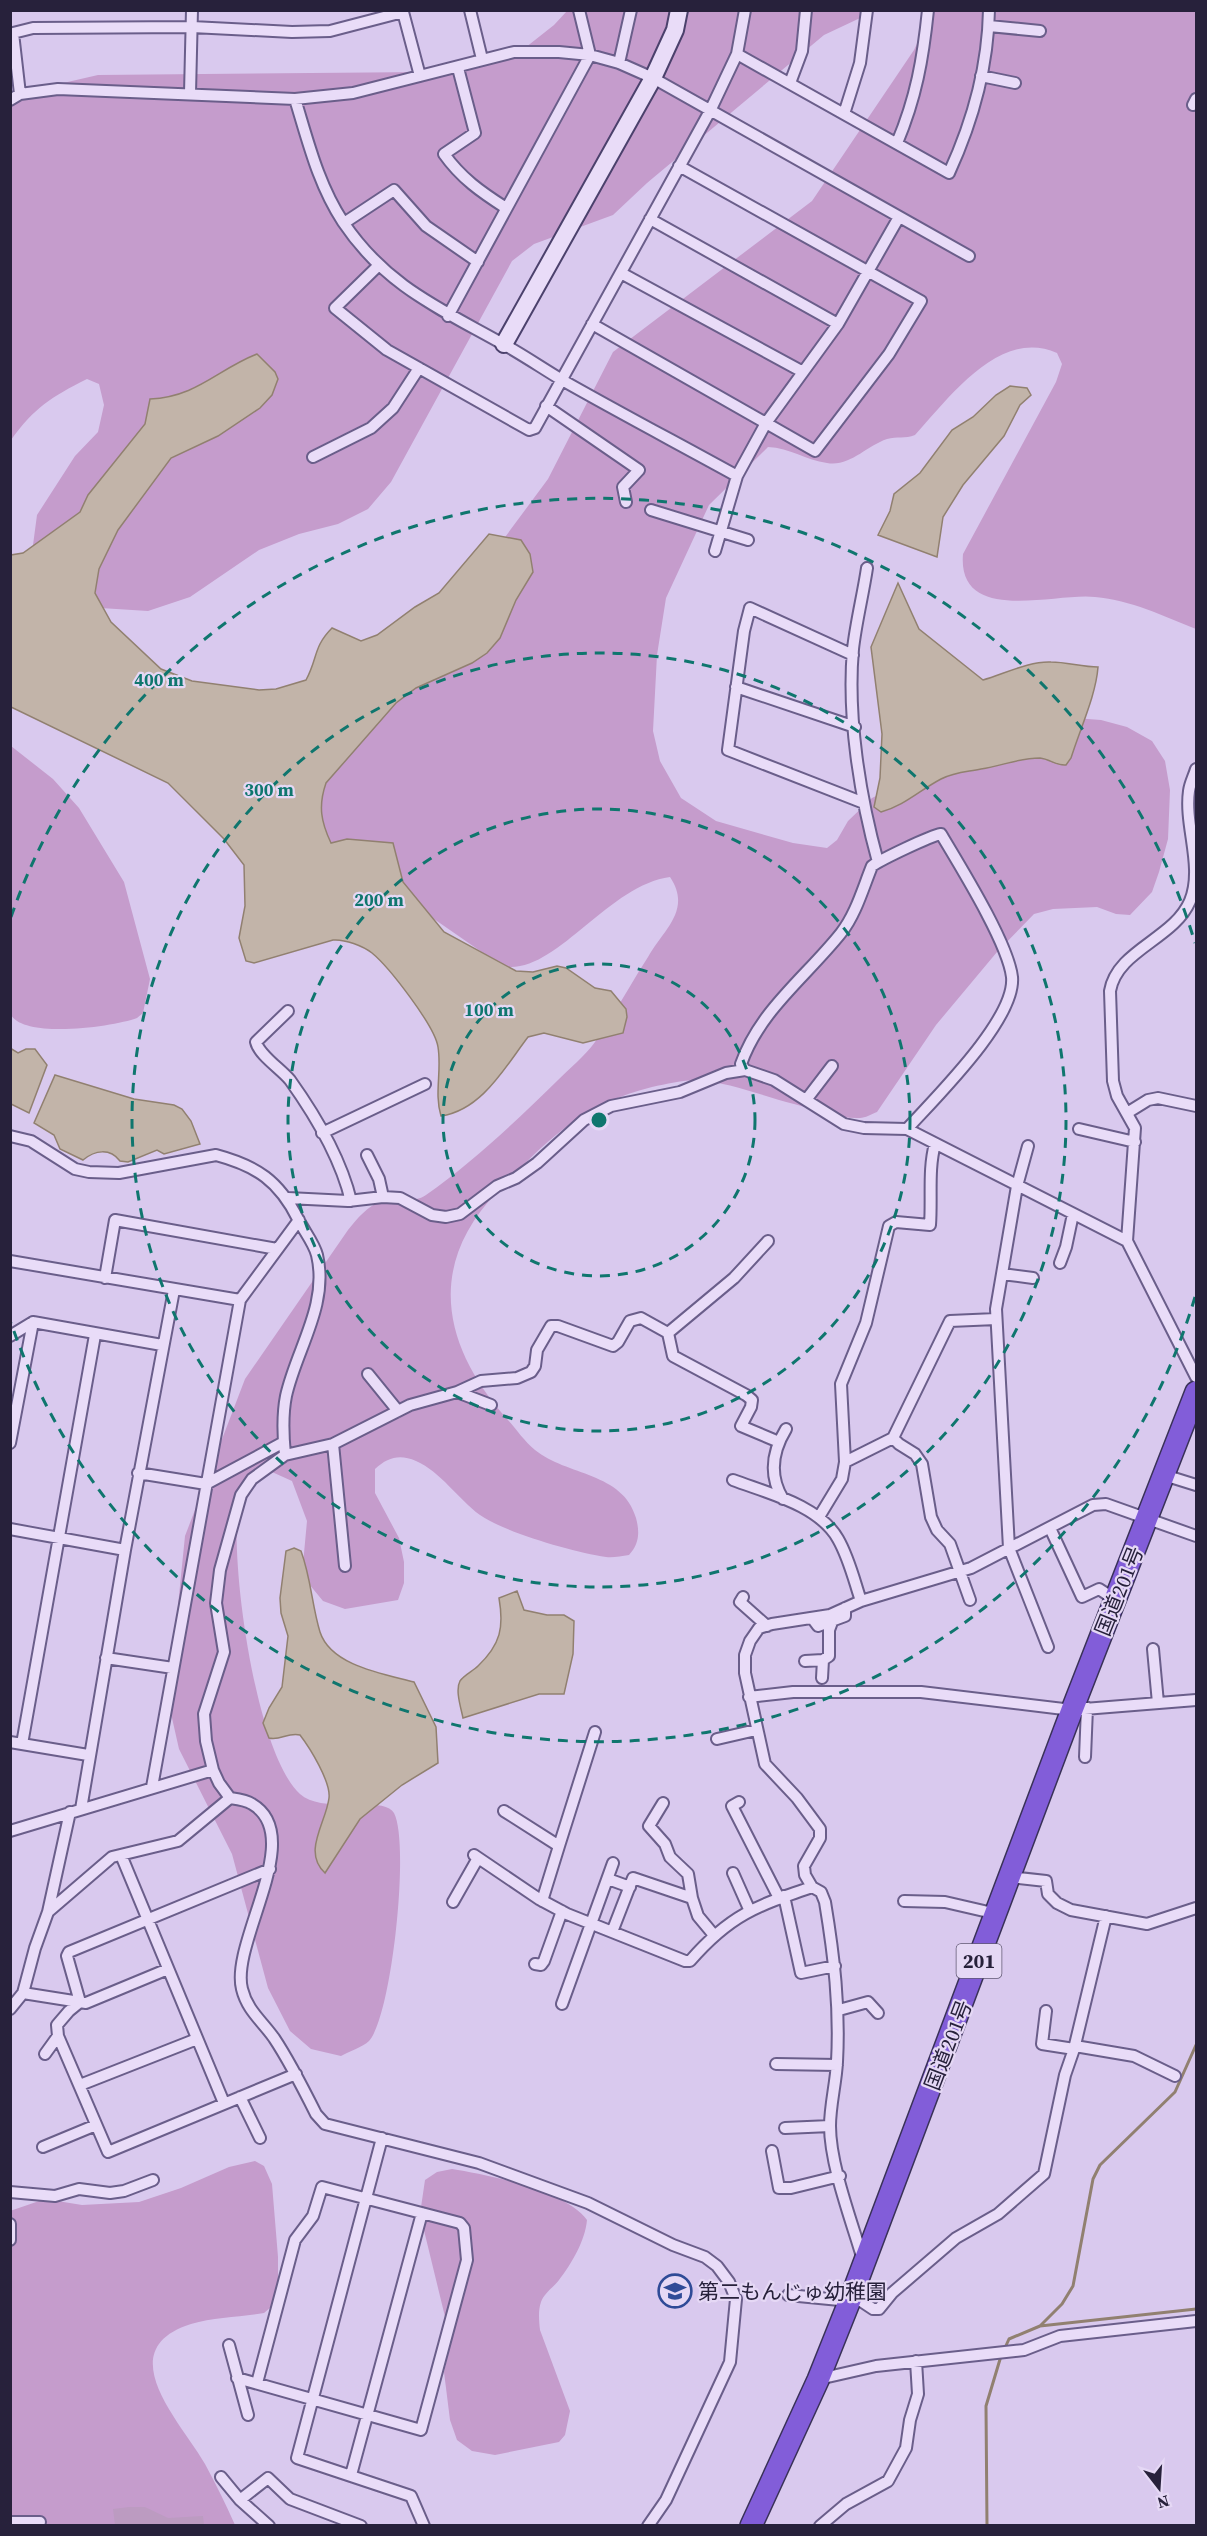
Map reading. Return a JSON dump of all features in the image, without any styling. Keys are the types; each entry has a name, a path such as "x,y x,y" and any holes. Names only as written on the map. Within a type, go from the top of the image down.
{"highway":[{"name":"国道201号","path":"751,2526 818,2380 851,2298 863,2260 1010,1877 1080,1709 1116,1599 1197,1392"}],"street":[{"path":"190,93 192,10"},
{"path":"470,10 482,59"},
{"path":"448,316 590,55 579,10"},
{"path":"619,63 631,10"},
{"path":"504,344 653,78 675,30 679,10"},
{"path":"379,265 335,308 387,350 529,430 535,428 710,111 737,54 745,10"},
{"path":"790,83 802,51 806,10"},
{"path":"844,114 860,63 867,10"},
{"path":"897,143 914,102 924,55 928,10"},
{"path":"737,54 949,173 960,149 981,76 989,26 989,10"},
{"path":"420,76 403,12 330,31 292,32 192,27 33,28 13,33 15,97 58,89 295,99 353,93 458,68 482,59 514,52 559,51 590,55 619,63 653,78 969,256"},
{"path":"989,26 1040,32"},
{"path":"458,68 475,133 444,154 456,171 474,188 506,208"},
{"path":"981,76 1015,83"},
{"path":"295,99 316,169 344,223 379,265 411,293 448,316 504,344 561,379 737,476"},
{"path":"592,324 815,451 890,354 921,302 868,270 679,166"},
{"path":"344,223 394,190 426,226 477,262"},
{"path":"715,551 737,476 766,423 838,324 899,217"},
{"path":"650,219 838,324"},
{"path":"621,273 803,372"},
{"path":"314,457 371,428 393,408 419,368"},
{"path":"546,406 639,470 623,487 626,502"},
{"path":"651,510 748,540"},
{"path":"867,568 853,655 852,687 864,803 878,862"},
{"path":"853,655 750,608 728,750 864,803"},
{"path":"736,687 855,727"},
{"path":"1197,769 1189,798 1194,871 1191,899 1178,922 1112,977 1110,991 1113,1081 1135,1128 1127,1241 1197,1377"},
{"path":"745,1070 741,1064 760,1024 842,933 855,909 872,866 919,845 928,837 941,834 990,924 1008,961 1012,979 1008,1002 999,1018 972,1056 907,1129"},
{"path":"288,1011 260,1036 256,1042 257,1048 280,1067 322,1133 347,1186 351,1201"},
{"path":"806,1100 832,1066"},
{"path":"288,1198 351,1201 383,1197 400,1198 432,1215 446,1217 460,1214 497,1186 516,1178 537,1163 584,1120 611,1106 681,1092 726,1073 745,1070 774,1080 844,1124 864,1128 907,1129 1127,1241"},
{"path":"322,1133 425,1084"},
{"path":"1127,1113 1148,1100 1158,1098 1197,1106"},
{"path":"1079,1129 1135,1142"},
{"path":"10,1136 31,1141 75,1169 88,1172 119,1173 216,1155 275,1182 288,1198 317,1253 318,1298 286,1395 285,1455"},
{"path":"819,1517 842,1479 845,1462 841,1384 866,1323 888,1226 896,1222 930,1225 932,1181 930,1162 935,1144"},
{"path":"1028,1146 1017,1186 996,1319 1009,1548 1048,1647"},
{"path":"367,1155 379,1179 383,1197"},
{"path":"1060,1263 1073,1214"},
{"path":"105,1278 115,1220 277,1249"},
{"path":"152,1787 240,1300 299,1220"},
{"path":"668,1333 734,1278 768,1241"},
{"path":"10,1262 240,1300"},
{"path":"1002,1274 1033,1278"},
{"path":"10,2009 23,1994 35,1948 48,1912 88,1755 138,1473 174,1290"},
{"path":"648,2526 666,2500 730,2362 736,2299 729,2282 717,2266 705,2257 673,2245 588,2203 479,2163 325,2124 316,2114 296,2074 273,2037 247,2006 241,1986 243,1954 270,1869 270,1830 264,1815 252,1803 230,1798 219,1783 213,1770 206,1741 204,1714 224,1652 216,1603 219,1570 241,1495 252,1479 285,1455 333,1444 398,1411 457,1392 481,1381 517,1378 531,1372 535,1365 537,1350 551,1326 558,1326 613,1346 635,1317 668,1333"},
{"path":"845,1462 870,1447 893,1438 946,1326 955,1320 996,1319"},
{"path":"10,1336 33,1322 95,1335 162,1345"},
{"path":"10,1443 33,1322"},
{"path":"668,1333 673,1356 746,1395 752,1401 741,1426 778,1442"},
{"path":"22,1744 95,1335"},
{"path":"368,1374 398,1411"},
{"path":"457,1392 491,1405"},
{"path":"783,1499 772,1474 778,1442 786,1429"},
{"path":"893,1438 915,1454 922,1464 931,1517 937,1530 950,1544 970,1600"},
{"path":"138,1473 206,1484 284,1442"},
{"path":"333,1444 345,1566"},
{"path":"1164,1475 1197,1485"},
{"path":"733,1480 783,1499 819,1517 837,1536 845,1552 861,1601"},
{"path":"863,2260 840,2176 830,2126 837,2066 839,2010 836,1966 825,1902 821,1892 812,1887 805,1875 804,1866 820,1838 820,1829 765,1764 748,1697 745,1655 750,1641 759,1628 830,1616 861,1601 960,1571 1093,1506 1106,1504 1147,1520 1196,1533"},
{"path":"1050,1528 1082,1597 1099,1589 1116,1599"},
{"path":"10,1529 124,1550"},
{"path":"743,1597 740,1602 767,1626"},
{"path":"812,1618 818,1626 832,1622 845,1616 845,1608"},
{"path":"805,1661 823,1660 829,1656 829,1629 832,1622"},
{"path":"1153,1649 1158,1703"},
{"path":"106,1658 173,1668"},
{"path":"822,1678 823,1660"},
{"path":"748,1697 793,1692 921,1692 1080,1709 1197,1700"},
{"path":"1080,1709 1085,1757"},
{"path":"717,1739 756,1730"},
{"path":"542,1901 595,1732"},
{"path":"10,1742 88,1755"},
{"path":"10,1831 213,1770"},
{"path":"48,1912 112,1857 178,1841 230,1798"},
{"path":"663,1803 649,1826 665,1844 670,1857 687,1874 698,1916 713,1934"},
{"path":"732,1806 781,1897 801,1973 836,1966"},
{"path":"504,1811 559,1846"},
{"path":"121,1854 224,2103"},
{"path":"453,1902 476,1857 542,1901 562,1911 685,1961 690,1961 713,1934 749,1909 812,1887"},
{"path":"562,2004 613,1863"},
{"path":"80,2002 67,1956 69,1952 270,1869"},
{"path":"734,1873 749,1909"},
{"path":"1010,1877 1046,1881 1048,1894 1057,1903 1071,1910 1106,1916 1155,1924 1197,1908"},
{"path":"612,1932 633,1878 692,1898"},
{"path":"608,1879 630,1887"},
{"path":"904,1901 945,1902 997,1914"},
{"path":"535,1964 541,1965 544,1961 562,1911"},
{"path":"788,2295 851,2298 873,2309 879,2309 892,2293 956,2238 998,2214 1044,2174 1065,2075 1075,2048 1106,1916"},
{"path":"23,1994 86,2003 168,1969"},
{"path":"80,2002 57,2025 58,2036 108,2152 296,2074"},
{"path":"839,2010 868,2002 878,2013"},
{"path":"1046,2011 1042,2044 1134,2056 1175,2076"},
{"path":"45,2054 58,2036"},
{"path":"80,2085 197,2039"},
{"path":"776,2064 837,2066"},
{"path":"240,2097 260,2138"},
{"path":"43,2147 96,2125"},
{"path":"785,2128 830,2126"},
{"path":"382,2138 297,2458 411,2496 424,2526"},
{"path":"772,2151 779,2187 791,2188 840,2176"},
{"path":"10,2192 55,2196 79,2189 110,2193 153,2180"},
{"path":"237,2378 421,2430 467,2260 464,2228 460,2223 322,2187 313,2216 295,2240 257,2383"},
{"path":"351,2475 422,2213"},
{"path":"10,2224 10,2241"},
{"path":"818,2380 876,2366 1024,2350 1060,2336 1197,2322"},
{"path":"229,2345 248,2415"},
{"path":"820,2526 846,2504 888,2481 906,2448 910,2420 918,2394 916,2361"},
{"path":"221,2477 240,2500 269,2526"},
{"path":"240,2500 268,2478 290,2499 361,2526"},
{"path":"10,2522 40,2522"}],"shaded area":[{"path":"567,11 875,11 824,35 647,183 613,215 534,244 512,261 391,482 368,509 338,524 299,534 259,550 190,597 148,611 69,606 33,545 37,515 75,456 98,432 104,405 99,384 87,379 44,404 11,440 11,95 98,75 425,72 516,55 554,25"},
{"path":"922,11 1196,11 1196,629 1147,609 1121,601 1095,597 1012,601 992,598 976,590 965,576 963,554 1056,382 1062,364 1057,353 1036,348 1016,350 996,358 977,370 915,435 887,439 851,459 835,463 827,463 768,447 709,505 666,598 657,655 653,731 660,761 681,798 716,821 793,843 827,848 837,840 848,821 872,798 927,771 1074,718 1101,720 1127,727 1152,741 1165,761 1170,790 1168,839 1159,872 1152,892 1130,915 1116,914 1097,907 1053,909 1034,914 997,952 936,1025 877,1112 862,1118 844,1117 709,1081 674,1082 652,1087 605,1103 567,1127 532,1156 475,1219 460,1248 452,1277 451,1307 457,1336 469,1364 486,1393 535,1450 562,1465 607,1483 629,1503 636,1518 638,1533 635,1547 629,1555 609,1557 592,1554 540,1541 506,1528 480,1515 425,1466 399,1457 375,1469 375,1493 399,1538 404,1562 404,1583 398,1600 345,1609 323,1601 309,1584 303,1564 307,1521 292,1481 272,1472 249,1481 239,1502 237,1533 242,1612 259,1701 284,1773 300,1794 310,1800 323,1803 378,1805 388,1808 394,1813 398,1830 400,1858 396,1929 385,1999 377,2025 369,2041 341,2056 311,2049 290,2031 268,1988 232,1854 179,1749 165,1687 174,1645 185,1536 245,1379 348,1230 363,1213 377,1203 387,1200 415,1200 426,1195 494,1141 582,1057 602,1032 668,928 677,909 678,899 670,877 648,883 627,894 548,954 529,963 508,967 486,955 343,856 321,835 304,809 548,479 613,352 812,201 914,50 925,27"},
{"path":"257,354 275,372 278,379 272,395 260,408 218,436 171,458 118,530 99,569 95,593 111,622 161,669 192,681 259,690 276,689 306,680 322,641 332,628 361,641 377,635 415,607 439,593 489,534 521,540 530,554 533,572 516,600 500,638 487,653 472,663 416,688 396,703 326,783 321,807 323,821 331,843 347,839 393,843 403,882 444,932 516,971 533,972 557,966 566,968 595,988 611,991 626,1009 627,1017 623,1033 583,1043 544,1033 528,1037 501,1074 480,1096 456,1112 441,1116 438,1099 439,1056 435,1038 410,997 380,960 359,946 333,940 254,963 246,961 239,938 245,906 244,865 224,839 168,783 11,707 11,555 23,553 80,512 88,495 145,424 150,399 166,397 194,388"},
{"path":"1010,386 1027,388 1031,395 1020,405 1004,436 963,485 943,517 937,557 878,535 890,511 894,494 920,473 952,430 973,417 996,395"},
{"path":"898,583 919,629 983,680 1043,662 1098,667 1091,700 1071,758 1066,765 1032,758 956,774 941,779 905,802 889,809 881,812 874,807 880,778 882,734 871,647"},
{"path":"11,746 53,779 79,808 124,882 150,979 143,1013 137,1018 109,1025 51,1029 33,1027 19,1022 11,1015"},
{"path":"10,1048 18,1053 26,1049 35,1049 47,1065 29,1113 11,1104"},
{"path":"55,1075 134,1099 174,1105 182,1109 191,1121 200,1144 164,1154 157,1150 128,1162 120,1161 107,1152 97,1152 83,1160 60,1149 54,1135 34,1123"},
{"path":"294,1548 301,1551 317,1622 326,1644 335,1653 360,1667 414,1682 436,1727 438,1763 402,1785 360,1819 325,1873 318,1865 315,1847 329,1798 327,1783 314,1756 300,1735 269,1738 263,1723 282,1687 288,1636 281,1613 280,1598 286,1551"},
{"path":"517,1591 524,1610 547,1615 564,1615 574,1621 573,1654 564,1694 539,1694 463,1718 458,1694 460,1681 486,1658 496,1642 501,1626 499,1598"},
{"path":"255,2161 264,2166 272,2184 278,2257 278,2290 271,2307 264,2313 218,2318 191,2324 167,2336 155,2351 153,2369 158,2388 168,2408 205,2464 235,2525 11,2525 10,2211 45,2199 82,2205 139,2202 181,2188 229,2167"},
{"path":"452,2169 486,2175 544,2192 576,2209 587,2220 584,2236 577,2252 559,2280 544,2296 539,2308 540,2330 570,2411 565,2435 559,2442 495,2455 472,2451 457,2440 450,2420 444,2372 450,2346 448,2329 420,2214 425,2180 437,2172"},
{"path":"145,2507 168,2518 203,2516 204,2525 115,2525 113,2509"}],"waterway":[{"path":"1040,2326 1062,2304 1073,2286 1093,2179 1100,2165 1175,2092 1196,2045"},
{"path":"1004,2350 1009,2339 1040,2326 1196,2309"},
{"path":"987,2526 986,2406 1001,2356"}],"place":[{"name":"第二もんじゅ幼稚園","path":"675,2291"}]}
